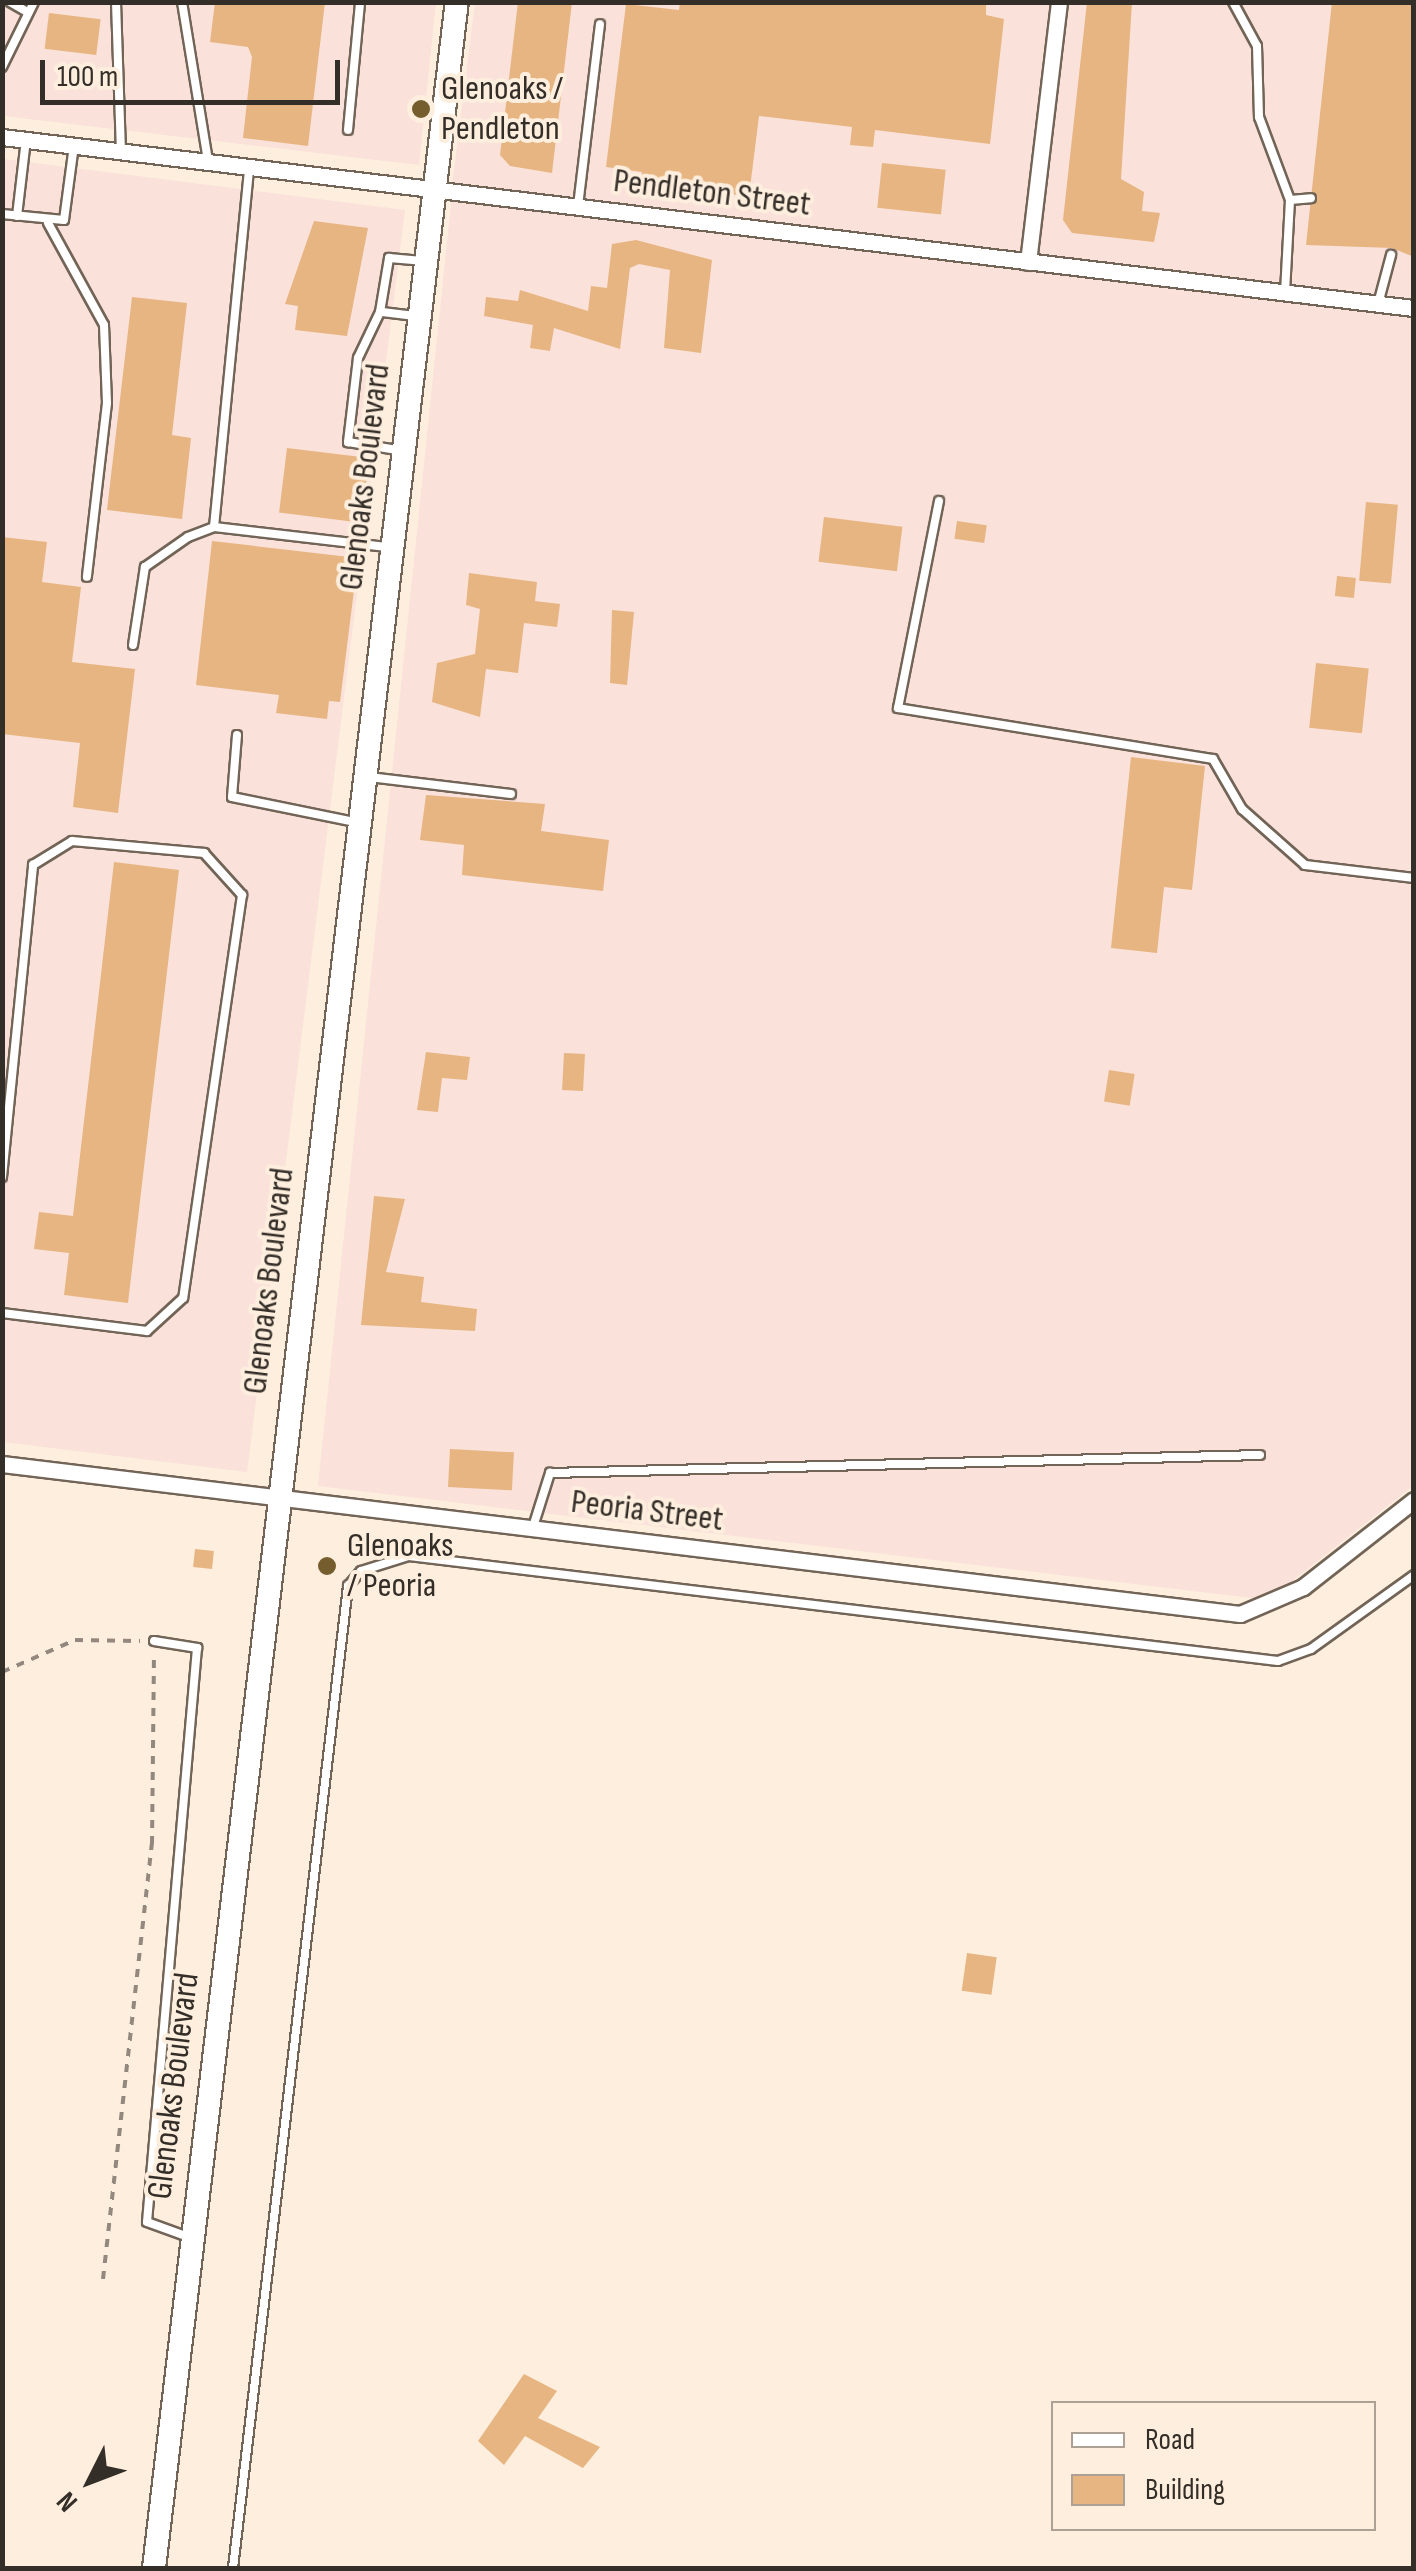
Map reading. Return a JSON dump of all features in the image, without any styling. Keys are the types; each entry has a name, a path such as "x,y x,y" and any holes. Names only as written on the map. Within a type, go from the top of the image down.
{"main road":[{"name":"Glenoaks Boulevard","path":"154,2568 457,2"}],"street":[{"path":"1028,262 1057,3"},
{"name":"Pendleton Street","path":"2,136 1414,308"},
{"name":"Peoria Street","path":"2,1464 1240,1614 1282,1601 1414,1500"}],"lane":[{"path":"10,2 27,12"},
{"path":"2,67 34,2"},
{"path":"116,2 121,150"},
{"path":"182,2 208,160"},
{"path":"348,130 360,2"},
{"path":"1233,2 1258,46 1259,117 1290,200 1284,294"},
{"path":"578,206 600,24"},
{"path":"18,216 26,140"},
{"path":"2,214 48,222 64,220 74,145"},
{"path":"214,527 249,165"},
{"path":"1290,200 1311,198"},
{"path":"48,222 104,326 106,403 88,577"},
{"path":"1378,304 1390,255"},
{"path":"404,451 348,442 358,358 380,312 390,258 426,261"},
{"path":"380,312 420,316"},
{"path":"939,501 898,708 1213,759 1242,809 1305,865 1414,878"},
{"path":"133,646 145,567 159,550 214,527 392,547"},
{"path":"238,736 232,797 359,822"},
{"path":"365,776 510,794"},
{"path":"2,1177 33,865 72,841 204,853 242,896 183,1298 147,1331 2,1314"},
{"path":"533,1528 550,1473 1260,1454"},
{"path":"232,2568 348,1586 361,1571 409,1556 1278,1661 1311,1650 1414,1575"},
{"path":"154,1641 197,1648 148,2222 192,2238"}],"path":[{"path":"2,1672 75,1640 154,1641 152,1844 102,2278"}],"shaded area":[{"path":"3,3 436,3 419,165 3,116"},
{"path":"475,3 1050,3 1024,254 452,185"},
{"path":"1066,3 1413,3 1413,304 1034,258"},
{"path":"3,159 405,210 247,1472 3,1442"},
{"path":"452,194 1413,313 1413,1486 1268,1600 318,1486"}],"building":[{"path":"215,2 325,2 308,146 243,138 252,57 248,47 210,42"},
{"path":"518,2 572,2 552,173 510,166 500,155"},
{"path":"680,2 986,2 986,15 1004,19 990,144 875,130 873,147 850,145 852,127 759,116 749,196 640,185 642,172 606,167 626,4 679,10"},
{"path":"1087,2 1132,2 1121,179 1144,192 1142,211 1160,213 1154,242 1072,233 1063,220"},
{"path":"1332,2 1414,2 1414,257 1392,248 1306,245"},
{"path":"49,13 101,19 96,55 45,49"},
{"path":"882,163 946,170 941,214 877,208"},
{"path":"314,221 368,228 347,336 295,330 298,306 285,304"},
{"path":"636,240 712,260 701,353 664,348 670,270 639,264 630,268 620,349 554,328 550,351 530,348 533,325 484,316 486,297 518,301 520,290 588,311 591,286 607,288 612,244"},
{"path":"132,297 187,303 172,435 191,438 182,519 107,510"},
{"path":"287,448 369,458 361,523 279,513"},
{"path":"1366,502 1398,505 1391,583 1359,581"},
{"path":"824,517 902,527 897,571 819,562"},
{"path":"957,521 987,525 984,543 954,539"},
{"path":"2,537 47,542 42,582 81,587 72,662 135,669 118,813 73,807 80,743 2,734"},
{"path":"212,541 358,558 340,702 329,701 327,719 276,713 279,695 196,685"},
{"path":"469,573 537,582 535,601 560,604 557,627 524,623 518,673 486,669 480,717 432,702 437,663 475,654 480,609 466,605"},
{"path":"1337,576 1356,578 1354,598 1335,596"},
{"path":"612,610 634,612 627,685 610,683"},
{"path":"1316,663 1369,669 1362,733 1309,728"},
{"path":"1131,757 1205,766 1192,890 1164,887 1157,953 1111,948"},
{"path":"426,795 545,804 541,831 609,840 603,891 462,875 464,845 420,840"},
{"path":"114,862 179,870 128,1303 64,1295 69,1253 34,1249 39,1212 73,1216"},
{"path":"426,1052 470,1057 467,1080 442,1078 438,1112 417,1110"},
{"path":"564,1053 585,1054 583,1091 562,1090"},
{"path":"1109,1070 1135,1074 1130,1106 1104,1102"},
{"path":"374,1196 405,1199 386,1272 424,1277 421,1302 477,1309 475,1331 361,1325"},
{"path":"450,1449 514,1452 512,1490 448,1487"},
{"path":"195,1549 214,1551 212,1569 193,1567"},
{"path":"967,1953 997,1957 991,1995 962,1991"},
{"path":"524,2374 557,2391 538,2418 600,2447 583,2468 525,2436 504,2465 478,2441"}],"place":[{"name":"Glenoaks / Pendleton","path":"421,109"},
{"name":"Glenoaks / Peoria","path":"327,1566"}]}
